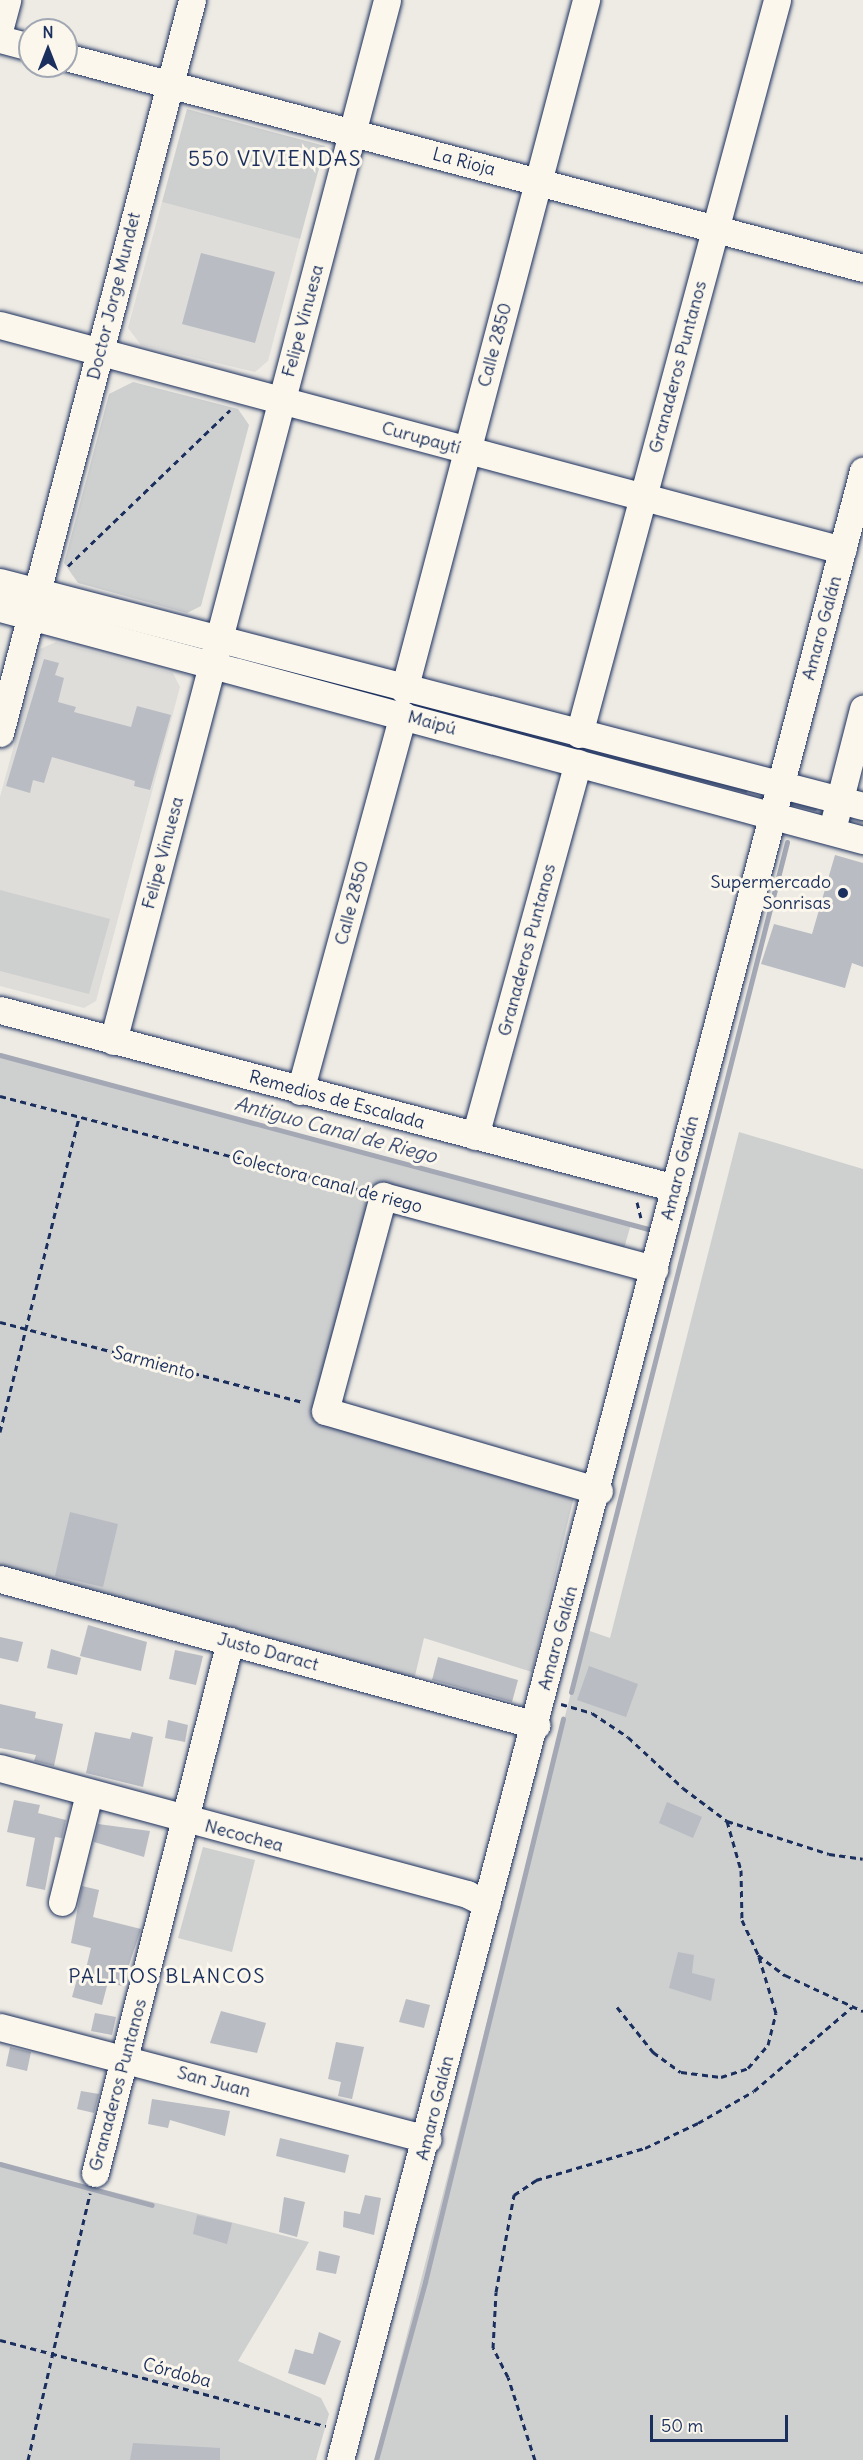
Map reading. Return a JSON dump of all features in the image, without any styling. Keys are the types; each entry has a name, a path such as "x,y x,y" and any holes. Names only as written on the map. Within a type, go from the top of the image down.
{"street":[{"path":"0,27 7,0"},
{"name":"Doctor Jorge Mundet","path":"0,734 168,84 192,0"},
{"name":"Felipe Vinuesa","path":"113,1041 387,0"},
{"name":"Calle 2850","path":"300,1091 586,0"},
{"name":"Granaderos Puntanos","path":"579,735 777,0"},
{"path":"0,39 18,44"},
{"name":"La Rioja","path":"78,60 863,268"},
{"name":"Curupaytí","path":"0,325 843,550"},
{"name":"Amaro Galán","path":"340,2460 428,2139 487,1904 599,1491 654,1269 863,471"},
{"name":"Maipú","path":"0,582 34,604 403,702 579,735 851,803"},
{"name":"Maipú","path":"0,608 34,604"},
{"name":"Maipú","path":"403,702 578,763 863,840"},
{"path":"832,831 851,803 863,709"},
{"name":"Granaderos Puntanos","path":"475,1136 578,763"},
{"name":"Remedios de Escalada","path":"0,1010 300,1091 675,1188"},
{"path":"383,1196 317,1407 599,1491"},
{"name":"Colectora canal de riego","path":"383,1196 654,1269"},
{"name":"Justo Daract","path":"0,1579 536,1725"},
{"name":"Granaderos Puntanos","path":"95,2173 188,1821 230,1641"},
{"name":"Necochea","path":"0,1768 188,1821 467,1894 487,1904"},
{"path":"62,1902 89,1794"},
{"name":"San Juan","path":"0,2027 428,2139"}],"path":[{"path":"67,567 232,408"},
{"name":"Colectora canal de riego","path":"0,1096 383,1196"},
{"path":"0,1432 79,1117"},
{"name":"Sarmiento","path":"0,1322 317,1407"},
{"path":"542,1698 592,1713 628,1737 682,1788 727,1821 829,1854 863,1859"},
{"path":"617,2007 653,2052 681,2072 721,2077 748,2068 768,2045 776,2013 758,1955 742,1920 741,1870 727,1821"},
{"path":"758,1955 785,1975 863,2012"},
{"path":"535,2460 508,2377 494,2348 496,2292 514,2195 536,2180 645,2148 698,2123 780,2071 824,2027 852,2007"},
{"name":"Granaderos Puntanos","path":"27,2460 95,2173"},
{"name":"Córdoba","path":"0,2340 348,2431"}],"shaded area":[{"path":"187,109 325,146 300,239 162,202"},
{"path":"162,202 300,239 268,361 255,372 141,345 128,328"},
{"path":"133,382 238,409 249,425 201,606 187,613 78,583 64,563 109,394"},
{"path":"56,642 173,673 180,687 96,1001 84,1008 0,986 0,797 40,649"},
{"path":"0,890 110,919 89,994 0,971"},
{"path":"0,1057 631,1224 621,1259 383,1196 325,1410 577,1484 532,1672 424,1638 414,1680 0,1567"},
{"path":"739,1132 863,1169 863,2460 375,2460 587,1630 610,1638"},
{"path":"203,1847 255,1860 232,1952 178,1938"},
{"path":"0,2163 309,2242 238,2361 321,2398 329,2414 316,2460 0,2460"}],"building":[{"path":"201,253 275,272 255,343 182,324"},
{"path":"44,659 59,663 55,675 64,678 58,702 76,707 74,712 131,727 137,706 171,715 150,790 134,786 135,781 52,757 44,783 33,780 30,793 6,786"},
{"name":"Supermercado Sonrisas","path":"835,855 863,863 863,967 852,963 845,988 761,964 774,924 812,934"},
{"path":"70,1512 118,1524 103,1587 55,1576"},
{"path":"88,1625 147,1642 141,1671 80,1656"},
{"path":"0,1637 23,1642 18,1662 0,1658"},
{"path":"51,1649 81,1658 77,1675 47,1668"},
{"path":"175,1650 203,1656 196,1685 169,1679"},
{"path":"438,1657 518,1680 512,1702 432,1680"},
{"path":"589,1666 638,1684 626,1717 577,1700"},
{"path":"0,1704 36,1712 35,1718 63,1724 54,1766 34,1761 36,1755 0,1748"},
{"path":"168,1720 188,1725 185,1742 165,1738"},
{"path":"95,1732 130,1739 132,1732 153,1737 143,1787 86,1773"},
{"path":"14,1800 40,1805 38,1813 66,1820 62,1838 55,1837 45,1890 26,1886 35,1838 7,1832"},
{"path":"667,1802 702,1817 693,1838 659,1823"},
{"path":"98,1824 150,1831 144,1857 94,1842"},
{"path":"82,1886 99,1890 93,1917 141,1929 122,1986 108,1982 102,2005 72,1997 77,1979 83,1981 91,1948 71,1943"},
{"path":"678,1952 694,1955 692,1973 715,1979 711,2001 669,1988"},
{"path":"406,1999 430,2005 424,2028 399,2022"},
{"path":"221,2011 266,2023 257,2053 210,2043"},
{"path":"95,2013 116,2017 112,2035 91,2031"},
{"path":"336,2042 364,2047 352,2099 338,2096 341,2082 328,2079"},
{"path":"10,2047 31,2052 27,2071 6,2066"},
{"path":"81,2091 99,2094 94,2113 77,2109"},
{"path":"152,2099 230,2111 225,2136 170,2120 168,2128 148,2124"},
{"path":"280,2138 349,2155 345,2173 276,2156"},
{"path":"365,2195 381,2198 374,2235 343,2227 344,2211 360,2214"},
{"path":"284,2197 305,2202 297,2237 279,2232"},
{"path":"197,2215 232,2223 227,2244 193,2234"},
{"path":"319,2251 340,2256 336,2274 316,2270"},
{"path":"319,2332 341,2341 325,2385 288,2373 295,2349 313,2354"},
{"path":"133,2443 220,2448 220,2460 130,2460"}],"waterway":[{"path":"256,663 745,790"},
{"path":"793,803 814,808"},
{"path":"571,1692 787,842"},
{"name":"Antiguo Canal de Riego","path":"0,1055 656,1231"},
{"path":"376,2460 425,2282 563,1719"},
{"path":"0,2164 152,2205"}],"place":[{"name":"Supermercado Sonrisas","path":"843,893"}],"district":[{"name":"550 VIVIENDAS","path":"275,159"},
{"name":"PALITOS BLANCOS","path":"167,1975"}]}
